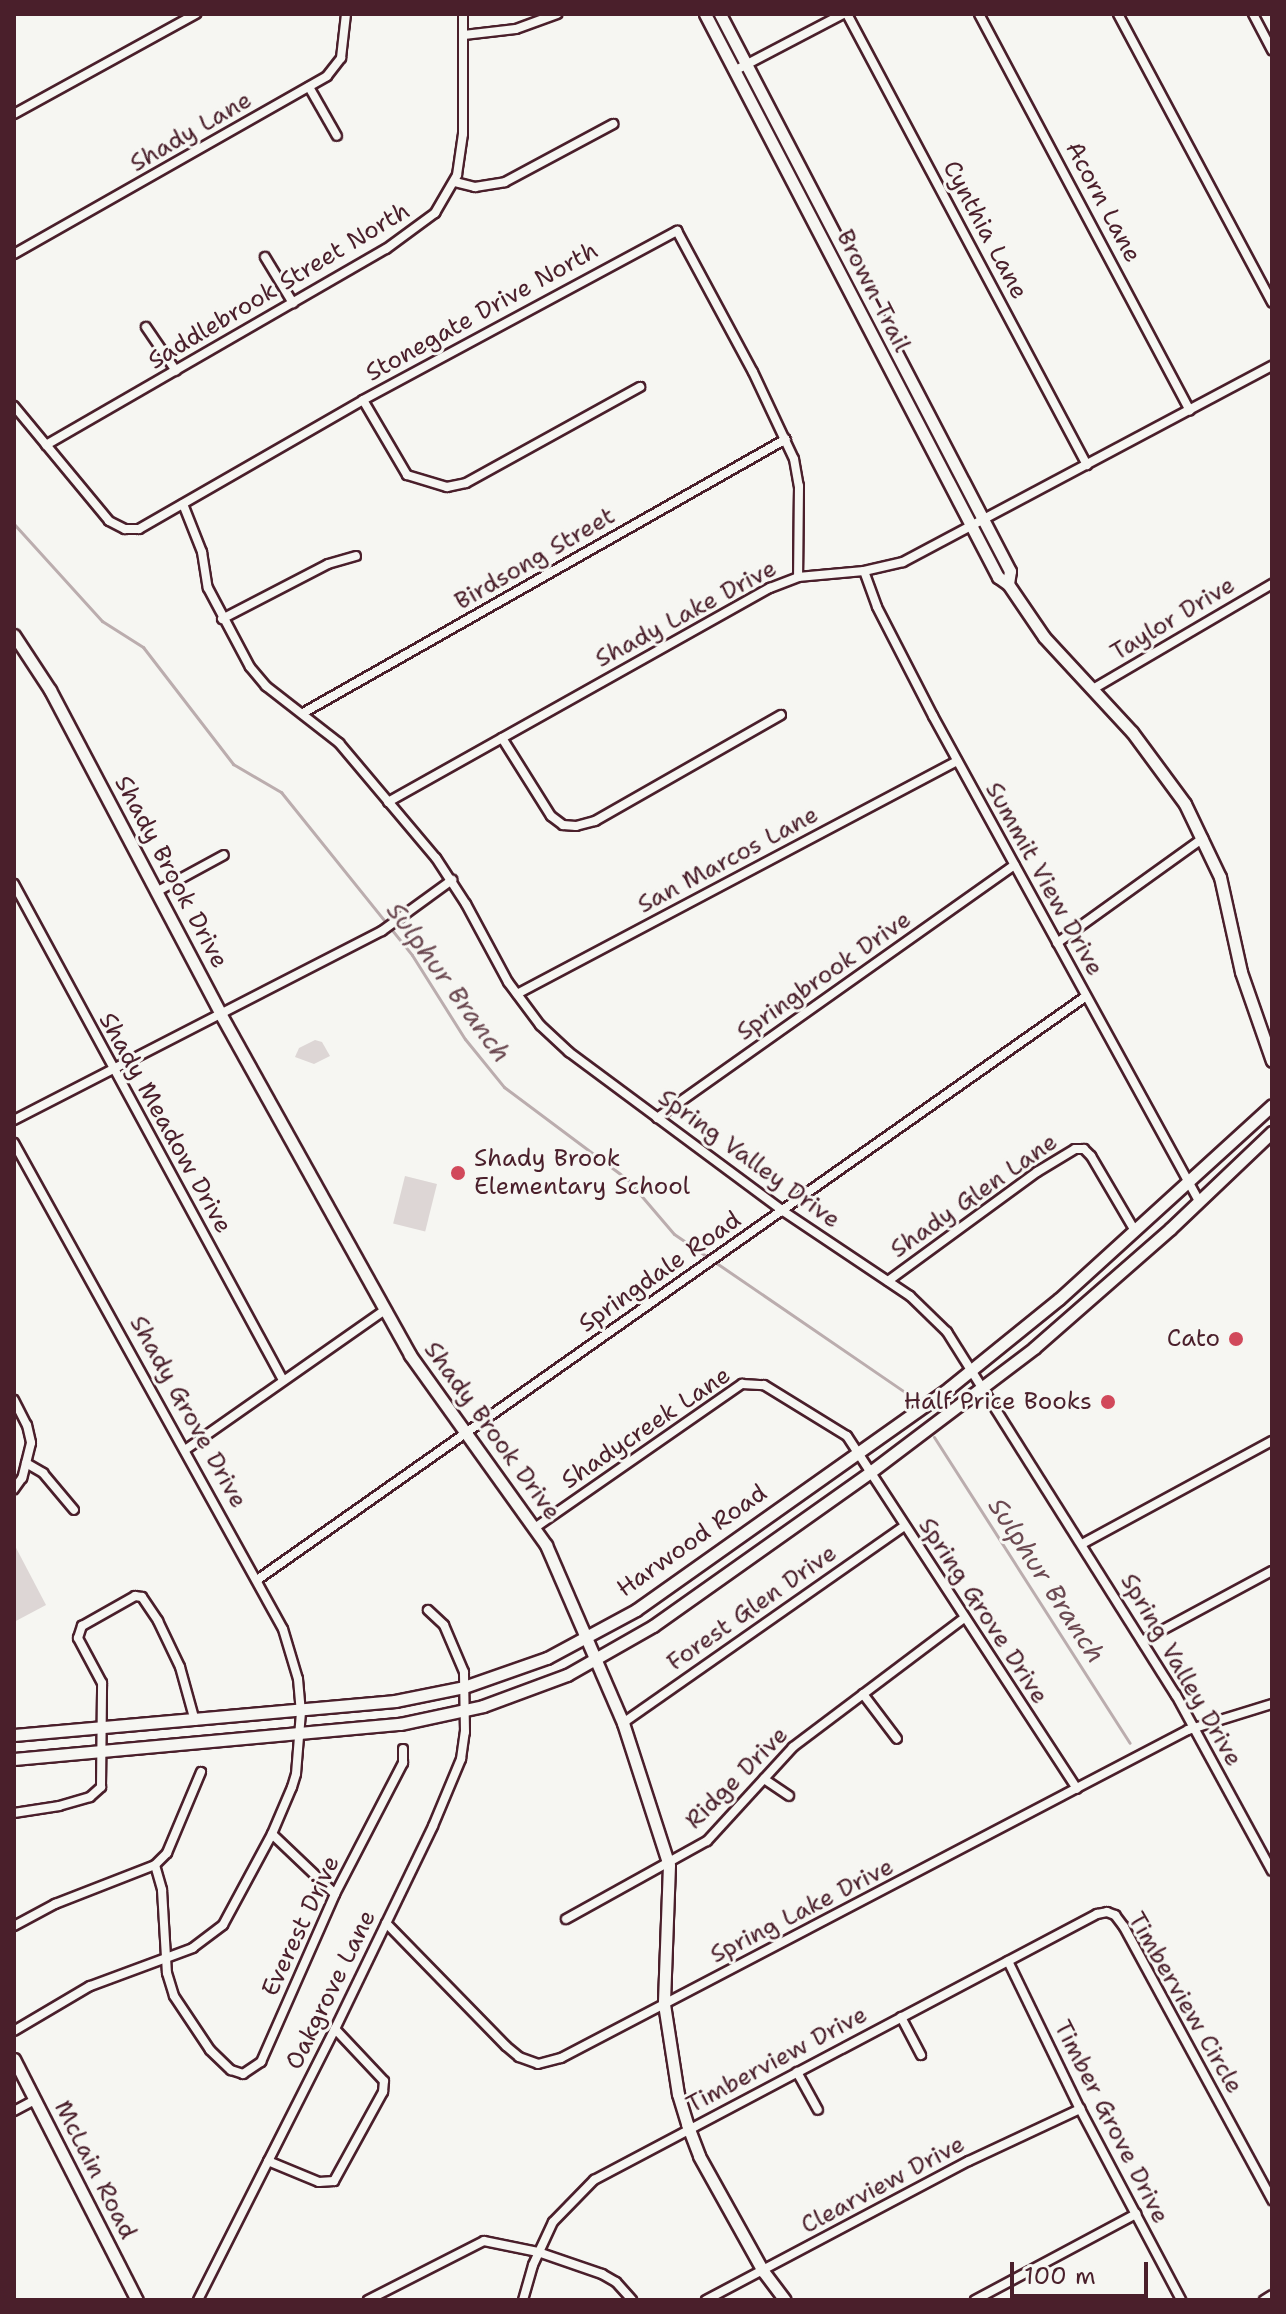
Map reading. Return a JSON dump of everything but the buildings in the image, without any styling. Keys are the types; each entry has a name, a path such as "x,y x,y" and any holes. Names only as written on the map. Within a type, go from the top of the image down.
{"street":[{"name":"Shady Lane","path":"14,254 334,71 341,58 346,14"},
{"name":"Saddlebrook Street North","path":"46,445 424,224 455,182 463,134 463,14"},
{"path":"464,35 516,29 557,14"},
{"name":"Brown Trail","path":"705,14 998,577 1008,584 1044,637 1159,766 1203,838 1224,889 1241,972 1272,1061"},
{"name":"Brown Trail","path":"720,14 867,290 1010,571 1008,584"},
{"path":"734,71 845,14"},
{"name":"Cynthia Lane","path":"845,14 1087,465"},
{"name":"Acorn Lane","path":"979,14 1190,410"},
{"path":"1118,14 1272,303"},
{"path":"1253,14 1272,50"},
{"path":"14,114 192,15"},
{"path":"309,87 337,136"},
{"path":"455,182 475,187 505,182 613,124"},
{"name":"Stonegate Drive North","path":"14,406 116,526 139,529 363,400 677,231 794,459 799,486 798,577"},
{"path":"265,257 293,303"},
{"path":"852,298 867,290"},
{"path":"146,327 176,371"},
{"name":"Shady Lake Drive","path":"388,802 770,588 798,577 864,571 903,562 1272,366"},
{"path":"363,400 407,475 447,487 466,483 640,387"},
{"name":"Birdsong Street","path":"303,713 786,439"},
{"name":"Spring Valley Drive","path":"183,504 202,552 208,588 222,619 266,686 339,743 452,880 517,994 554,1039 783,1211 888,1281 934,1318 972,1369 1142,1641 1271,1866"},
{"path":"222,619 328,564 356,556"},
{"name":"Summit View Drive","path":"864,571 877,607 957,761 1199,1201"},
{"name":"Taylor Drive","path":"1093,689 1272,584"},
{"name":"Shady Brook Drive","path":"14,635 50,690 221,1015 385,1310 425,1379 536,1527 588,1637 623,1723 669,1865 664,2004 678,2094 699,2156 763,2271 785,2300"},
{"path":"502,738 551,816 563,825 576,826 595,821 781,715"},
{"name":"San Marcos Lane","path":"517,994 957,761"},
{"path":"1057,943 1203,838"},
{"path":"156,892 224,855"},
{"name":"Springbrook Drive","path":"657,1118 1014,865"},
{"path":"14,1120 382,931 452,880"},
{"name":"Shady Meadow Drive","path":"14,884 283,1380"},
{"name":"Springdale Road","path":"257,1580 1085,997"},
{"name":"Harwood Road","path":"14,1735 301,1712 395,1701 464,1687 547,1658 588,1637 674,1584 972,1369 1135,1231 1272,1105"},
{"name":"Harwood Road","path":"14,1759 400,1724 465,1711 535,1689 598,1659 653,1626 869,1473 983,1387 1099,1292 1272,1132"},
{"name":"Shady Grove Drive","path":"14,1143 283,1629 298,1679 301,1712 296,1774 272,1834 223,1925 207,1940 90,1986 14,2031"},
{"name":"Shady Glen Lane","path":"888,1281 1037,1172 1075,1149 1084,1149 1091,1156 1135,1231"},
{"path":"185,1450 385,1310"},
{"name":"Shadycreek Lane","path":"536,1527 750,1382 764,1385 838,1428 858,1452"},
{"path":"14,1400 30,1436 26,1463 14,1489"},
{"path":"1082,1544 1272,1441"},
{"name":"Spring Grove Drive","path":"858,1452 963,1619 1077,1789"},
{"path":"26,1463 43,1473 74,1510"},
{"name":"Forest Glen Drive","path":"623,1723 904,1526"},
{"path":"1142,1641 1272,1571"},
{"path":"14,1813 59,1806 97,1792 102,1781 99,1728 102,1683 78,1638 82,1626 135,1596 142,1597 158,1621 180,1667 195,1721"},
{"name":"Oakgrove Lane","path":"198,2300 335,2029 455,1775 465,1732 464,1672 444,1625 428,1610"},
{"name":"Ridge Drive","path":"566,1919 669,1865 707,1841 793,1747 963,1619"},
{"path":"863,1694 897,1739"},
{"name":"Spring Lake Drive","path":"386,1923 506,2046 538,2064 561,2058 1194,1728 1272,1704"},
{"name":"Everest Drive","path":"167,1958 174,1996 210,2050 237,2073 250,2072 261,2062 335,1894 403,1763 403,1749"},
{"path":"14,1926 55,1904 155,1865 167,1853 201,1772"},
{"path":"764,1779 789,1796"},
{"path":"272,1834 335,1894"},
{"path":"155,1865 162,1890 167,1958"},
{"name":"Timberview Drive","path":"523,2300 538,2252 559,2212 584,2187 901,2017 1097,1914 1107,1912"},
{"name":"Timberview Circle","path":"1107,1912 1115,1915 1124,1927 1272,2200"},
{"name":"Timber Grove Drive","path":"1008,1961 1080,2109 1181,2300"},
{"path":"901,2017 921,2055"},
{"path":"268,2161 319,2182 334,2181 383,2092 384,2081 335,2029"},
{"name":"McLain Road","path":"14,2059 137,2300"},
{"path":"797,2072 818,2110"},
{"path":"14,2111 35,2100"},
{"name":"Clearview Drive","path":"706,2300 969,2161 1080,2109"},
{"path":"975,2300 1136,2214"},
{"path":"368,2300 484,2241 538,2252 602,2274 616,2282 632,2300"},
{"path":"1264,2300 1272,2295"}],"shaded area":[{"path":"315,1040 322,1042 330,1056 314,1064 295,1057 299,1048"},
{"path":"405,1176 437,1184 425,1232 393,1224"},
{"path":"14,1544 46,1605 14,1622"}],"waterway":[{"name":"Sulphur Branch","path":"14,524 102,621 143,647 233,764 281,792 412,955 465,1039 504,1087 627,1179 674,1234 908,1394 913,1401"},
{"name":"Sulphur Branch","path":"934,1437 1130,1743"}],"place":[{"name":"Shady Brook Elementary School","path":"458,1173"},
{"name":"Cato","path":"1236,1339"},
{"name":"Half Price Books","path":"1108,1402"}]}
